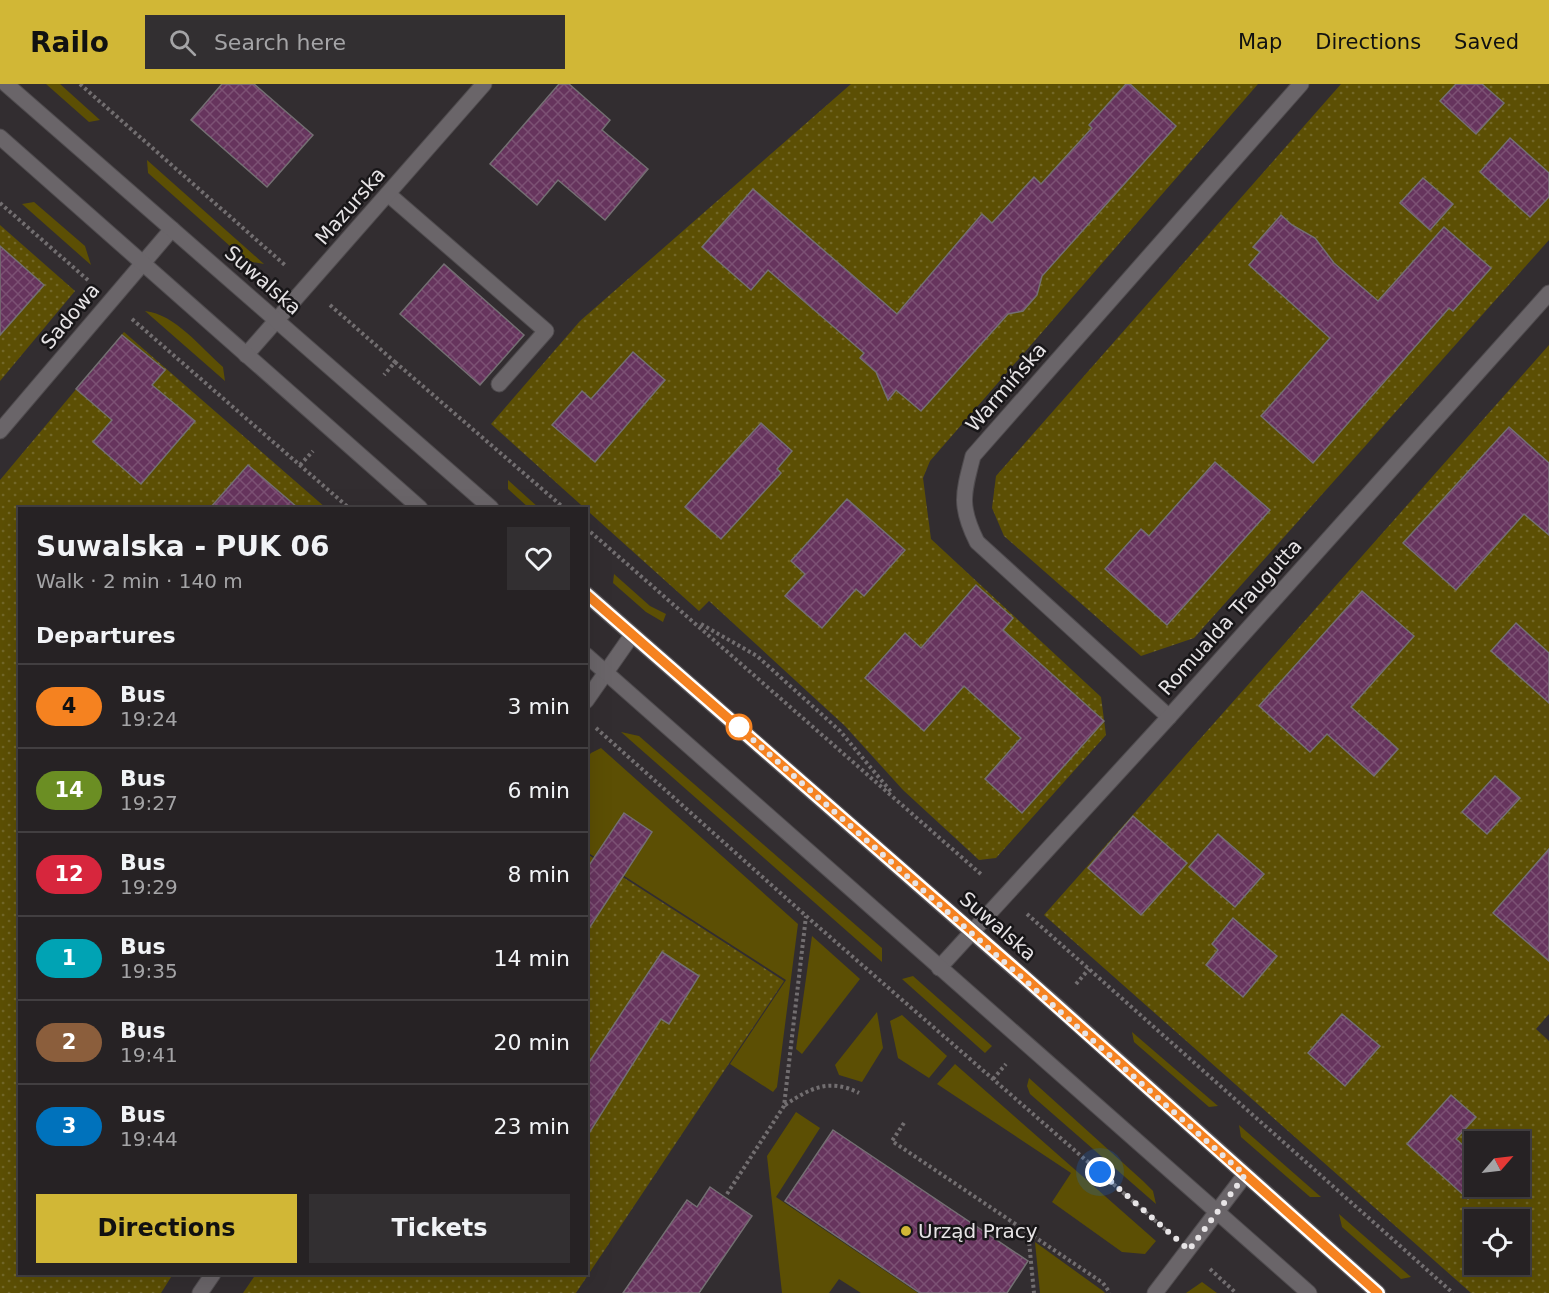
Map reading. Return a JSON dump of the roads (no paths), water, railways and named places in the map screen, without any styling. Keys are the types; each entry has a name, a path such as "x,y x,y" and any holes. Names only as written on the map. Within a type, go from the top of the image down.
{"street":[{"name":"Suwalska","path":"6,84 490,507"},
{"name":"Mazurska","path":"246,355 484,84"},
{"name":"Warmińska","path":"1169,717 977,542 964,517 964,490 973,456 1301,84"},
{"path":"0,137 419,507"},
{"path":"388,194 546,331 499,384"},
{"name":"Sadowa","path":"0,431 172,229"},
{"name":"Romualda Traugutta","path":"939,968 1169,717 1549,293"},
{"name":"Suwalska","path":"588,596 972,932 1378,1293"},
{"path":"588,698 632,635"},
{"path":"588,657 1309,1293"},
{"path":"1155,1293 1245,1175"},
{"path":"200,1293 212,1275"}],"place":[{"name":"Urząd Pracy","path":"906,1231"}]}
